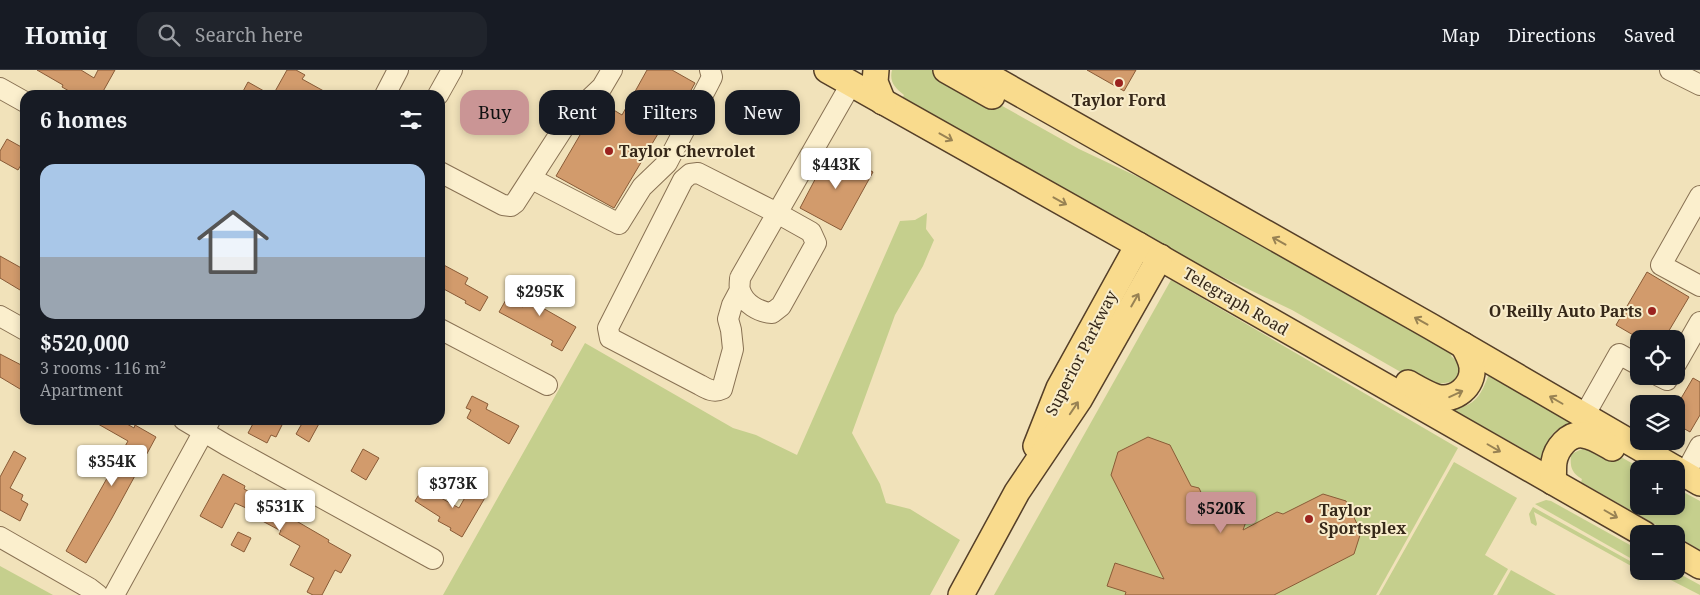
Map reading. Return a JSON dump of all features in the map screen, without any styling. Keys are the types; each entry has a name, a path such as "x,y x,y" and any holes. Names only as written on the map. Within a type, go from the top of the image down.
{"main road":[{"name":"Telegraph Road","path":"827,70 1138,244 1630,526"},
{"path":"876,70 875,82 883,102"},
{"path":"946,70 1065,138 1131,157"},
{"path":"978,70 1463,345 1658,460"},
{"name":"Superior Parkway","path":"1017,492 1059,388 1138,244"},
{"name":"Superior Parkway","path":"961,595 1017,492 1079,400 1160,257"},
{"path":"1223,294 1259,301 1290,315 1411,384 1435,396 1444,398 1463,391 1472,376 1472,366 1463,345"},
{"path":"1554,482 1554,463 1557,452 1564,442 1574,435 1593,438 1633,460"},
{"path":"1685,478 1700,497"},
{"path":"1685,557 1700,566"}],"street":[{"path":"441,90 452,70"},
{"path":"445,175 503,205 511,206 532,179 568,121 602,87 612,70"},
{"path":"532,179 619,224 642,187 667,163 712,77 710,70"},
{"path":"1670,70 1700,86"},
{"path":"387,90 392,72"},
{"path":"740,290 754,308 772,313 781,306 816,242 811,232 777,213 698,174 690,174 683,180 608,328 608,333 610,338 714,392 722,389 733,349 728,319 732,305 740,290 740,278 777,213 852,84"},
{"path":"0,88 20,99"},
{"path":"1700,196 1661,265 1700,286"},
{"path":"0,316 20,327"},
{"path":"1685,348 1700,322"},
{"path":"445,332 547,385"},
{"path":"1584,416 1619,354 1630,360"},
{"path":"114,595 207,426 226,445 433,559"},
{"path":"1685,472 1700,446"},
{"path":"0,538 89,588 98,595"}],"green space":[{"path":"892,70 938,70 1079,149 1153,184 1453,353 1451,356 1456,360 1460,376 1451,382 1438,384 1413,379 1292,310 1202,267 902,98 904,95 895,87 892,81"},
{"path":"927,213 926,229 934,240 923,266 895,315 852,433 880,484 886,503 910,509 960,540 930,595 443,595 585,343 733,428 756,435 797,455 900,221 915,220"},
{"path":"1171,280 1458,448 1376,595 994,595"},
{"path":"1489,374 1574,422 1560,428 1552,435 1541,459 1452,409 1472,402 1480,394"},
{"path":"1582,449 1614,453 1630,462 1630,510 1581,482 1582,479 1572,469 1571,454"},
{"path":"1454,462 1517,498 1485,555 1508,569 1493,595 1379,595"},
{"path":"1685,493 1700,501 1700,550 1685,541 1685,525 1656,525 1639,515 1685,515"},
{"path":"1546,500 1551,501 1630,545 1630,558 1535,504"},
{"path":"1533,507 1630,561 1630,565 1534,512 1536,526 1531,523 1529,514"},
{"path":"0,566 53,595 0,595"},
{"path":"1511,570 1556,595 1497,595"},
{"path":"1685,577 1700,585 1700,595 1671,580 1685,580"}],"building":[{"path":"37,70 81,70 94,78 98,70 115,70 104,90 67,90 62,87 63,85"},
{"path":"287,70 296,70 305,75 302,79 322,90 276,90"},
{"name":"Taylor Chevrolet","path":"647,70 672,70 695,83 691,90 636,90"},
{"name":"Taylor Ford","path":"1087,70 1136,70 1124,91"},
{"path":"248,82 262,90 244,90"},
{"name":"Taylor Chevrolet","path":"625,110 625,135 657,135 614,208 556,176 580,135 615,135 615,111 622,115"},
{"path":"7,139 20,146 20,167 18,170 0,160 0,151"},
{"path":"831,149 873,172 841,230 800,208"},
{"path":"0,256 20,267 20,290 0,278"},
{"path":"445,266 468,278 465,284 488,297 480,311 465,303 466,301 445,290"},
{"name":"O'Reilly Auto Parts","path":"1647,272 1689,297 1669,330 1630,330 1630,333 1616,325"},
{"path":"536,282 550,290 541,307 576,327 562,351 551,345 553,341 499,312 507,298 523,307"},
{"path":"0,354 20,364 20,389 0,377"},
{"path":"1693,378 1700,382 1700,415 1690,432 1685,429 1685,395 1683,395"},
{"path":"472,396 488,404 486,409 519,426 509,444 467,418 471,410 466,408"},
{"path":"100,425 129,425 134,428 135,425 156,437 86,563 66,551 128,441"},
{"path":"252,425 282,425 276,437 271,435 267,443 248,433"},
{"path":"301,425 318,425 309,442 296,434"},
{"name":"Taylor Sportsplex","path":"1148,437 1170,445 1191,486 1199,488 1215,523 1224,495 1252,505 1243,530 1277,512 1283,514 1323,494 1346,501 1361,532 1354,554 1274,595 1125,595 1126,592 1107,586 1115,563 1164,579 1111,475 1118,452"},
{"path":"363,449 379,458 366,480 351,471"},
{"path":"14,451 26,458 10,488 23,495 21,500 28,504 20,521 0,510 0,477"},
{"path":"223,474 245,486 244,489 275,505 274,508 351,555 341,573 335,570 322,595 313,595 307,592 314,578 290,565 300,546 279,534 281,531 253,516 255,512 235,503 222,528 200,516"},
{"path":"471,487 486,496 462,537 438,521 440,517 415,501 423,488 459,508"},
{"path":"238,532 251,538 244,552 231,545"}],"place":[{"name":"Taylor Ford","path":"1119,83"},
{"name":"Taylor Chevrolet","path":"609,151"},
{"name":"O'Reilly Auto Parts","path":"1652,311"},
{"name":"Taylor Sportsplex","path":"1309,519"}]}
